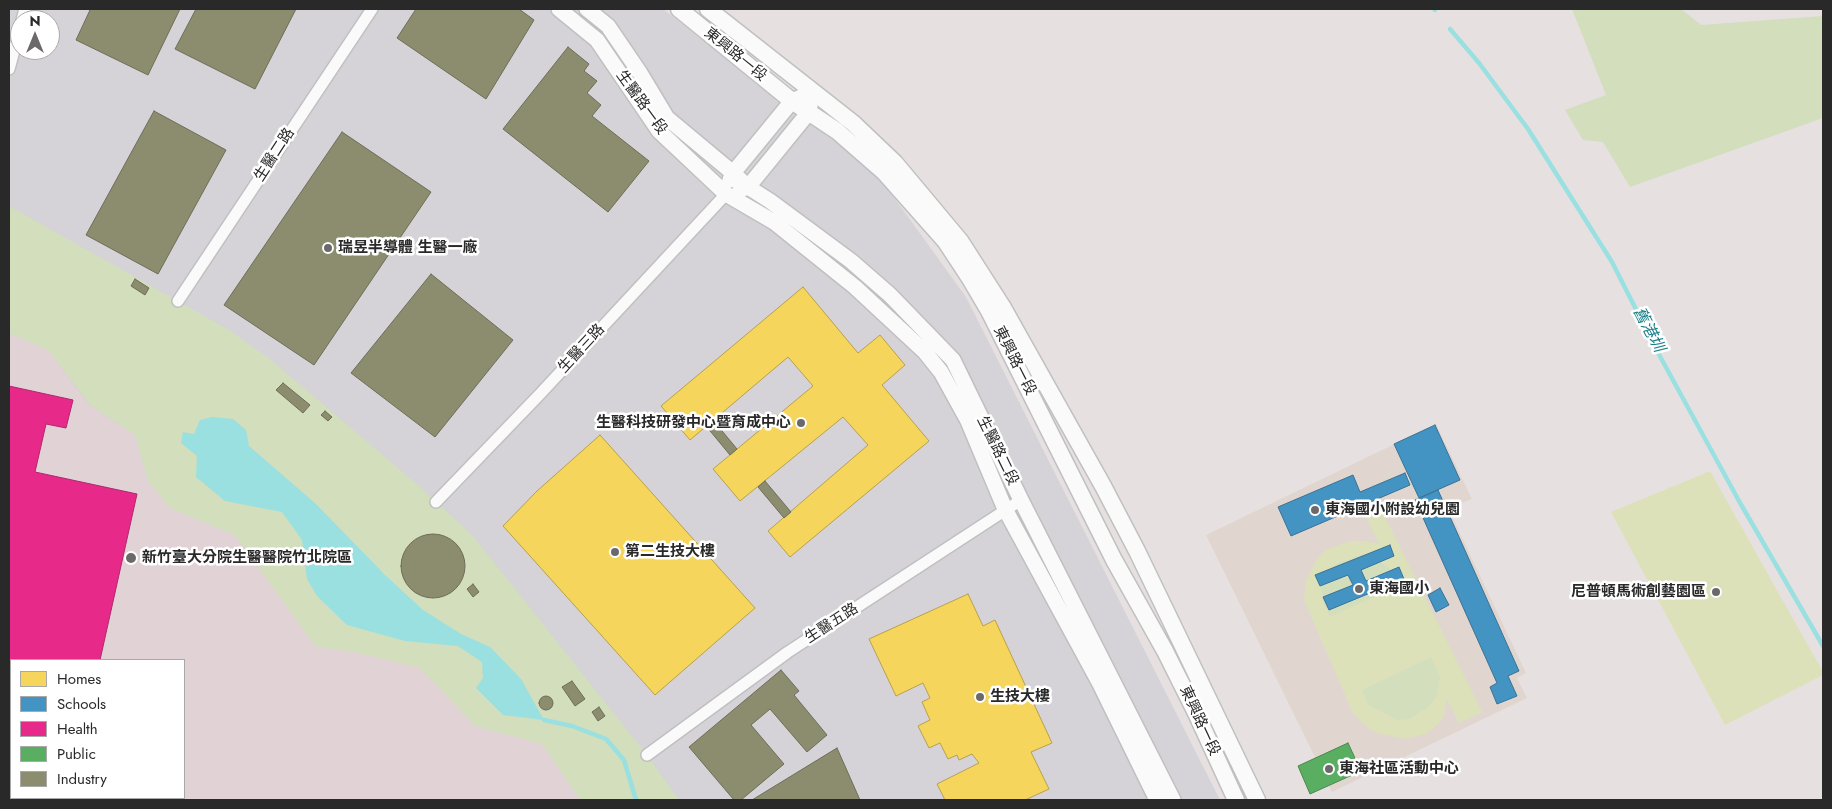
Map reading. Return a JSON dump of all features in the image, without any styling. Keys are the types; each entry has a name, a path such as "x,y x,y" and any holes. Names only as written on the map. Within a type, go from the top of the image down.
{"main road":[{"name":"東興路一段","path":"679,9 792,101 837,131 884,172 946,242 989,311 1114,560 1165,652 1236,800"},
{"name":"東興路一段","path":"708,9 853,123 895,163 961,242 997,298 1104,486 1257,800"}],"street":[{"name":"生醫二路","path":"178,301 372,9"},
{"name":"生醫路一段","path":"559,9 597,40 659,131 726,194"},
{"name":"生醫路一段","path":"588,9 608,26 640,73 667,118 733,173"},
{"path":"726,194 733,173 792,101 812,92"},
{"path":"726,194 748,187 809,112 812,92"},
{"name":"生醫路二段","path":"733,173 748,187 851,261 890,295 953,360 1021,500 1172,800"},
{"name":"生醫三路","path":"436,502 540,394 726,194"},
{"name":"生醫路二段","path":"726,194 774,222 855,287 925,352 941,372 968,421 1005,509 1100,684 1157,800"},
{"name":"生醫五路","path":"647,755 788,652 1021,500"}],"shaded area":[{"path":"9,9 663,9 877,174 966,297 1220,800 9,800"},
{"name":"新竹臺大分院生醫醫院竹北院區","path":"9,333 48,350 89,405 135,435 148,481 170,508 235,535 272,580 315,646 358,653 420,668 475,726 542,743 580,800 9,800"},
{"name":"東海國小","path":"1436,424 1472,499 1448,508 1526,673 1517,678 1527,698 1332,792 1206,535"}],"green space":[{"path":"1572,9 1681,9 1701,25 1823,16 1823,118 1630,187 1603,142 1583,140 1565,110 1606,95"},
{"path":"9,206 229,330 271,360 418,485 473,536 647,755 679,800 580,800 542,744 475,726 420,668 358,653 315,646 235,535 170,508 148,481 135,435 90,405 48,350 9,333"},
{"name":"尼普頓馬術創藝園區","path":"1710,471 1823,672 1823,675 1725,725 1611,512"},
{"path":"1380,507 1482,712 1459,723 1447,699 1444,715 1438,724 1426,734 1405,739 1377,733 1367,727 1353,713 1304,600 1306,581 1316,561 1326,550 1350,541 1379,544 1365,515","holes":["1362,555 1375,559 1387,566 1394,574 1399,585 1330,617 1321,589 1324,579 1329,570 1338,563","1431,657 1440,677 1436,698 1428,707 1410,719 1397,720 1369,705 1362,690"]},
{"path":"1362,555 1387,566 1394,574 1399,586 1330,617 1321,589 1324,579 1329,570 1338,563"},
{"path":"1431,657 1440,677 1436,698 1428,707 1410,719 1397,720 1369,705 1362,690"}],"water":[{"path":"212,417 233,419 246,430 249,446 316,504 385,575 423,610 461,634 490,647 521,679 544,720 503,715 476,688 483,678 482,662 458,646 405,641 347,625 317,596 307,579 302,540 282,512 225,501 196,477 197,456 181,443 183,432 194,434 200,420"}],"building: Homes":[{"name":"生醫科技研發中心暨育成中心","path":"803,287 858,353 880,335 905,365 882,385 929,441 790,557 768,531 868,445 843,417 740,501 713,469 813,386 788,357 690,440 661,406"},
{"name":"第二生技大樓","path":"600,435 755,608 655,695 503,526 537,491"},
{"name":"生技大樓","path":"968,594 983,626 995,620 1052,743 1031,752 1049,789 1025,800 945,800 937,784 979,763 972,754 959,760 957,755 948,759 940,743 929,748 918,726 930,720 922,702 930,698 923,683 896,696 869,639"}],"building: Schools":[{"path":"1435,425 1460,480 1419,498 1394,444"},
{"path":"1405,473 1410,485 1291,536 1278,507 1353,475 1360,492"},
{"path":"1438,490 1519,671 1508,676 1517,696 1497,704 1490,687 1497,683 1415,500"},
{"path":"1390,545 1394,556 1361,570 1366,581 1399,567 1404,579 1329,610 1323,597 1353,585 1348,575 1320,586 1315,575"},
{"path":"1440,588 1449,605 1436,612 1428,595"}],"building: Health":[{"name":"新竹臺大分院生醫醫院竹北院區","path":"9,386 73,400 66,428 46,424 35,472 137,494 100,659 10,659 9,675"}],"building: Public":[{"name":"東海社區活動中心","path":"1348,743 1361,771 1310,794 1298,766"}],"building: Industry":[{"path":"88,9 180,9 148,75 76,40 90,10"},
{"path":"196,9 296,9 255,89 175,49"},
{"path":"416,9 519,9 534,20 486,99 397,38"},
{"path":"568,47 589,64 584,71 597,81 587,93 601,105 592,116 649,161 608,212 503,129"},
{"path":"154,111 226,150 158,274 86,235"},
{"name":"瑞昱半導體 生醫一廠","path":"342,132 431,192 314,365 224,305"},
{"path":"431,274 513,340 435,437 351,373"},
{"path":"135,279 149,288 145,295 131,286"},
{"path":"283,383 310,405 303,413 276,390"},
{"path":"325,411 332,417 328,421 321,415"},
{"path":"713,420 737,449 730,455 706,426"},
{"path":"765,481 791,512 784,518 758,487"},
{"path":"433,534 445,536 456,543 463,554 465,566 463,578 456,589 445,596 433,598 421,596 410,589 403,578 401,566 403,554 410,543 421,536"},
{"path":"473,584 479,592 473,597 467,589"},
{"path":"781,670 799,691 794,695 827,735 807,752 770,709 751,725 784,764 741,800 734,800 689,747"},
{"path":"572,681 585,699 575,706 562,687"},
{"path":"543,696 549,696 553,703 549,710 543,710 539,706 539,700"},
{"path":"599,707 605,716 598,721 592,712"},
{"path":"837,748 860,800 752,800"}],"waterway":[{"name":"舊港圳","path":"1450,29 1479,63 1528,129 1612,262 1656,349 1739,501 1823,646"},
{"path":"544,720 572,726 606,739 624,760 636,800"}],"place":[{"name":"瑞昱半導體 生醫一廠","path":"328,248"},
{"name":"生醫科技研發中心暨育成中心","path":"801,423"},
{"name":"東海國小附設幼兒園","path":"1315,510"},
{"name":"第二生技大樓","path":"615,552"},
{"name":"新竹臺大分院生醫醫院竹北院區","path":"131,558"},
{"name":"東海國小","path":"1359,589"},
{"name":"尼普頓馬術創藝園區","path":"1716,592"},
{"name":"生技大樓","path":"980,697"},
{"name":"東海社區活動中心","path":"1329,769"}]}
